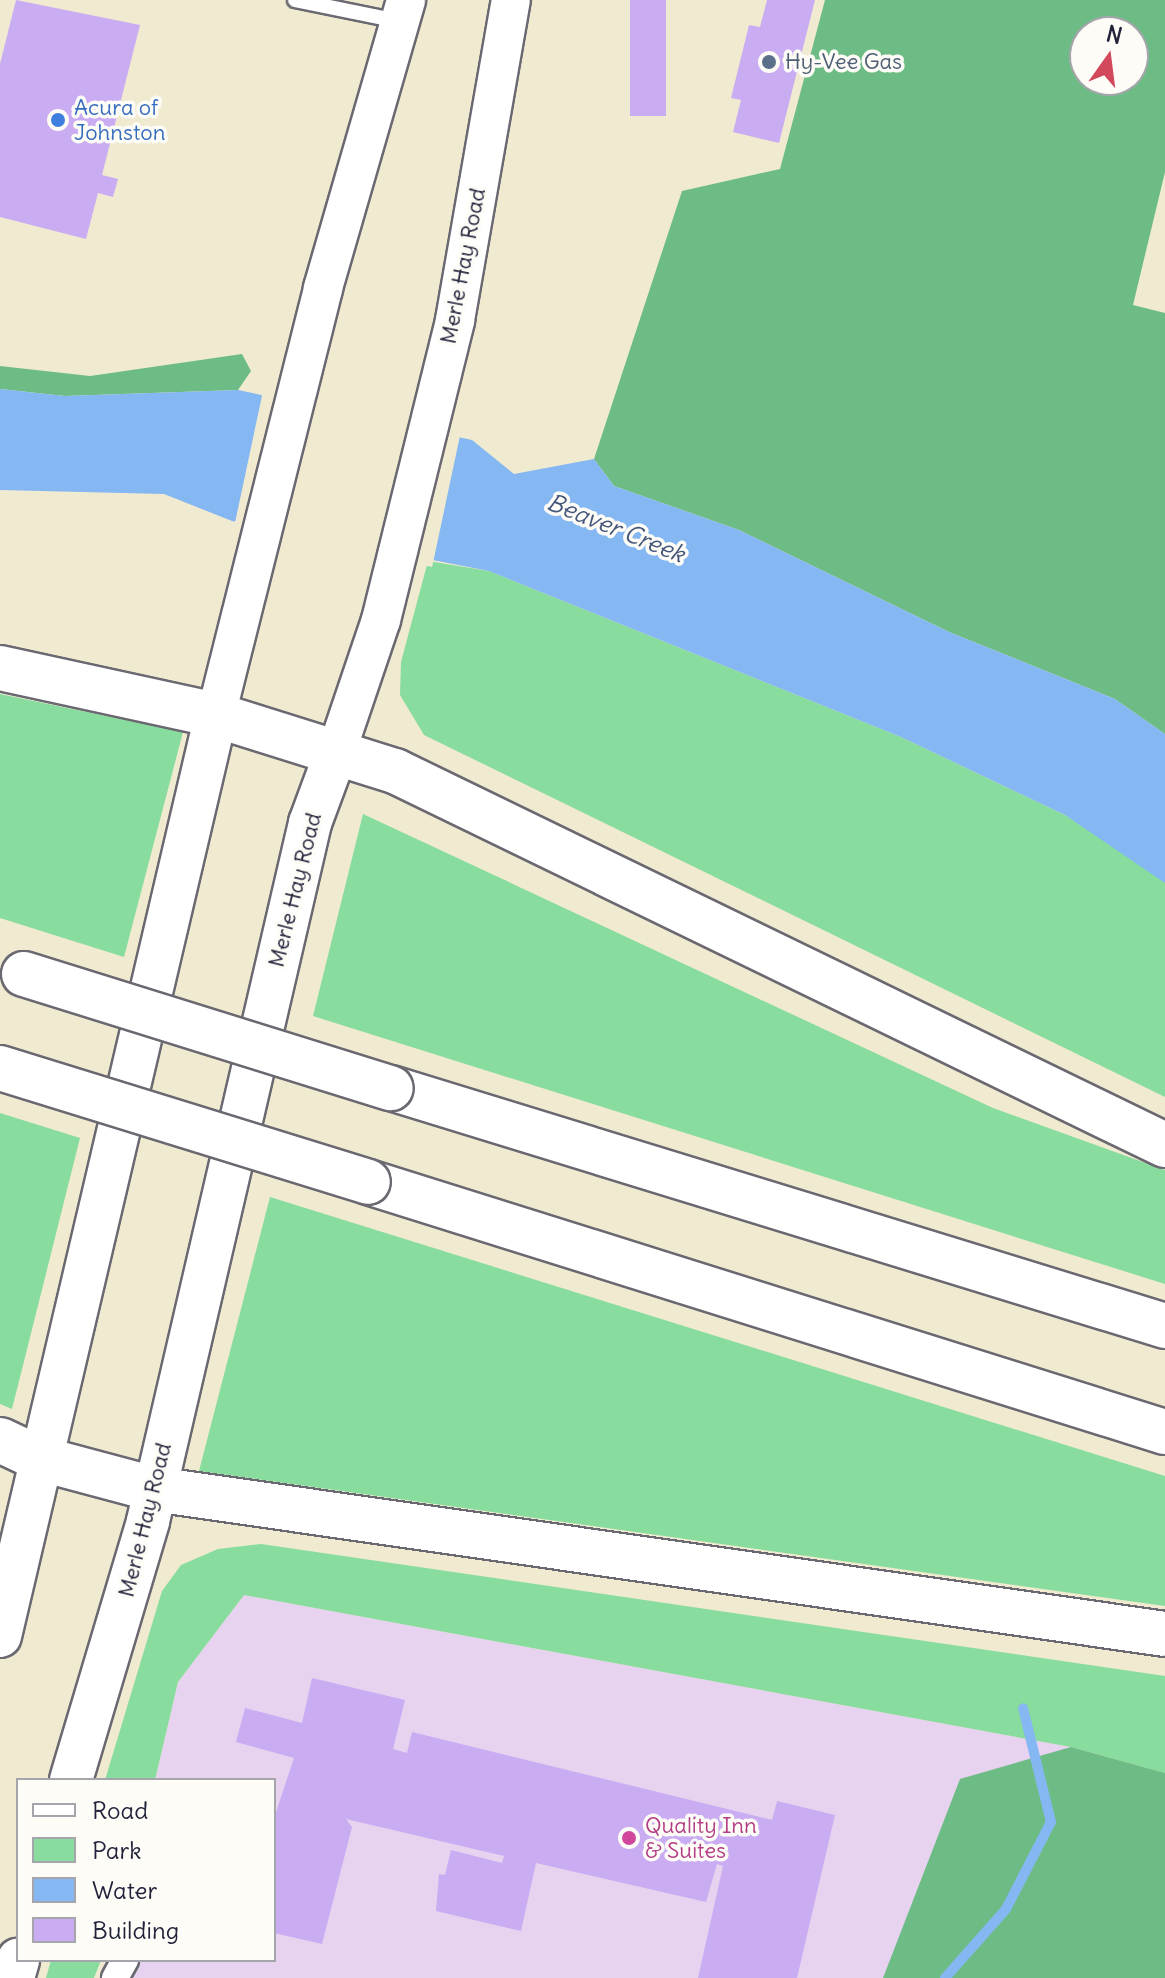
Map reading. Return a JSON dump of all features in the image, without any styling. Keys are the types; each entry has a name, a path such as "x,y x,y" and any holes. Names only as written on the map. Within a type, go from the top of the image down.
{"highway":[{"path":"0,668 216,715 337,750 1165,1145"},
{"path":"12,970 1165,1326"},
{"path":"0,1068 1165,1432"},
{"path":"19,1449 154,1489 1165,1634"}],"main road":[{"name":"Merle Hay Road","path":"72,1778 154,1489 310,823 381,620 455,320 511,0"},
{"path":"0,1636 19,1449 216,715 323,288 402,11"}],"lane":[{"path":"295,0 402,11"}],"shaded area":[{"path":"244,1595 1071,1747 891,1978 107,1978 111,1962 276,1962 276,1778 155,1778 178,1682"}],"green space":[{"path":"825,0 1165,0 1165,172 1133,305 1165,313 1165,734 1115,699 949,632 739,530 614,486 594,459 682,191 780,169"},
{"path":"242,354 251,371 238,390 65,396 0,389 0,366 90,376"},
{"path":"428,561 489,571 901,737 1065,815 1153,870 1165,883 1165,1097 424,735 400,695 401,662"},
{"path":"0,694 183,732 124,957 0,918"},
{"path":"363,814 993,1108 1165,1170 1165,1284 313,1016"},
{"path":"0,1113 80,1138 12,1409 0,1404"},
{"path":"270,1197 1165,1476 1165,1606 199,1471"},
{"path":"261,1544 1165,1676 1165,1773 1071,1747 244,1595 178,1682 155,1778 106,1778 162,1591 181,1565 218,1549"},
{"path":"1071,1747 1165,1773 1165,1978 883,1978 960,1779"},
{"path":"50,1962 100,1962 94,1978 46,1978"}],"water":[{"name":"Beaver Creek","path":"0,389 65,396 238,390 472,440 514,474 594,459 614,486 739,530 949,632 1115,699 1165,734 1165,883 1065,815 901,737 489,571 232,521 164,494 0,490"}],"pier":[{"path":"263,391 461,433 432,567 235,525"}],"building":[{"name":"Acura of Johnston","path":"16,0 140,25 102,175 118,179 113,197 98,193 86,239 0,217 0,64"},
{"path":"630,0 666,0 666,116 630,116"},
{"name":"Hy-Vee Gas","path":"767,0 815,0 779,143 733,132 741,100 731,98 749,25 760,27"},
{"name":"Quality Inn & Suites","path":"312,1678 405,1700 393,1749 407,1753 412,1732 772,1820 777,1801 835,1815 797,1978 698,1978 723,1866 717,1864 706,1902 536,1863 521,1931 436,1911 439,1874 445,1875 451,1850 502,1863 504,1856 346,1819 352,1827 322,1944 276,1933 276,1812 294,1758 236,1742 245,1708 302,1723"}],"waterway":[{"path":"945,1978 1006,1909 1051,1822 1023,1708"}],"place":[{"name":"Hy-Vee Gas","path":"769,62"},
{"name":"Acura of Johnston","path":"58,120"},
{"name":"Quality Inn & Suites","path":"629,1838"}]}
